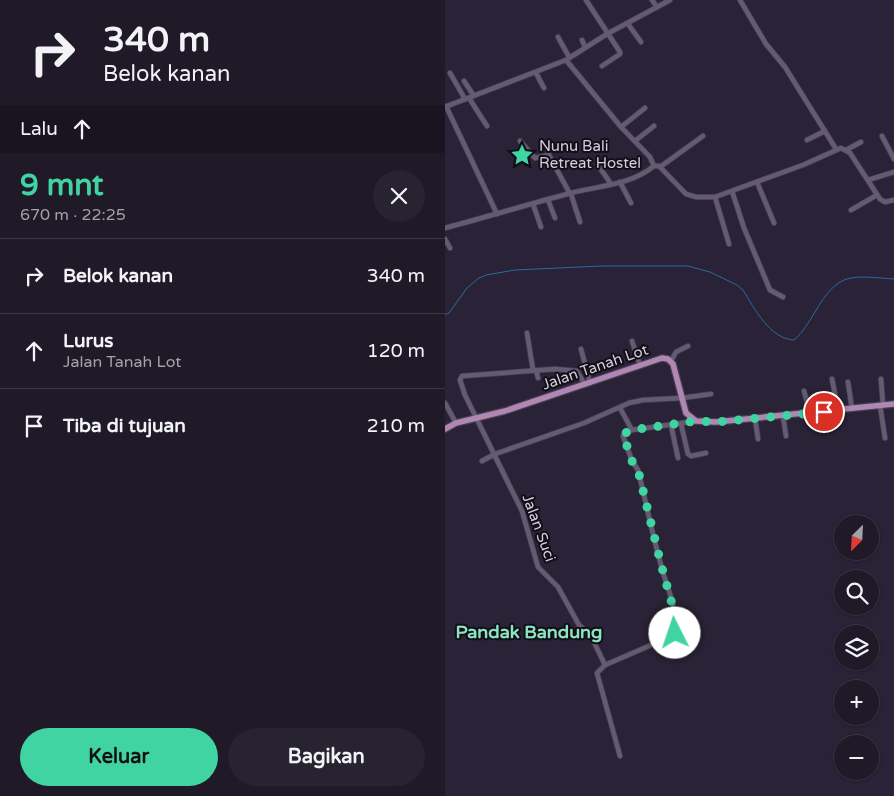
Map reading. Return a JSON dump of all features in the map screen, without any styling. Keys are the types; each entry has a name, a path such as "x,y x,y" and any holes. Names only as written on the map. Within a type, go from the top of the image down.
{"main road":[{"name":"Jalan Tanah Lot","path":"445,429 457,423 505,411 660,358 666,358 671,361 686,413 696,421"},
{"path":"696,421 783,416 882,405 894,406"}],"street":[{"path":"586,0 621,53 603,66"},
{"path":"652,0 657,8"},
{"path":"497,213 446,106 568,58 607,34 670,0"},
{"path":"740,0 766,44 785,67 836,149"},
{"path":"628,24 641,42"},
{"path":"558,37 568,58 621,127 686,194 696,197 715,197 803,165 836,149 846,150 861,142"},
{"path":"582,40 585,47"},
{"path":"536,72 544,88"},
{"path":"450,73 469,97 487,126"},
{"path":"464,81 469,97"},
{"path":"621,127 645,108"},
{"path":"635,141 654,126"},
{"path":"807,140 825,131"},
{"path":"445,228 621,182 641,175 703,136"},
{"path":"882,136 894,159"},
{"path":"521,142 535,158 549,155 570,194 580,222"},
{"path":"846,150 877,195 885,202 894,200"},
{"path":"600,168 611,184"},
{"path":"868,180 894,172"},
{"path":"621,182 631,203"},
{"path":"757,182 774,223"},
{"path":"732,191 744,228 770,290 783,297"},
{"path":"851,210 877,195"},
{"path":"715,197 729,244"},
{"path":"548,200 555,218"},
{"path":"533,204 541,227"},
{"path":"445,239 450,248"},
{"path":"527,333 538,378"},
{"path":"632,341 640,365"},
{"path":"671,361 676,352 688,346"},
{"path":"581,349 587,384"},
{"path":"535,370 555,369 577,372 587,384"},
{"name":"Jalan Suci","path":"535,370 461,376 460,385 522,512 538,567 558,588 579,625 591,636 605,665"},
{"path":"832,379 838,410"},
{"path":"881,379 885,438"},
{"path":"849,382 852,409"},
{"path":"804,391 810,413"},
{"path":"482,461 495,454 643,400 711,394"},
{"path":"445,403 457,423"},
{"path":"620,408 632,430"},
{"path":"783,416 786,436"},
{"path":"755,418 758,440"},
{"path":"620,756 596,676 605,665 671,636 676,630 675,615 638,470 632,461 623,436 624,433 632,430 696,421"},
{"path":"681,424 688,454 691,456 706,453"},
{"path":"671,425 678,458"}],"waterway":[{"path":"445,315 449,313 467,288 486,275 515,270 601,266 688,266 710,272 737,285 743,290 770,328 777,334 794,340 806,327 823,299 839,283 856,277 894,279"}],"place":[{"name":"Nunu Bali Retreat Hostel","path":"522,155"}],"district":[{"name":"Pandak Bandung","path":"529,632"}],"route":[{"path":"675,633 675,615 638,470 632,461 623,434 632,430 696,421 716,422 824,412"}]}
